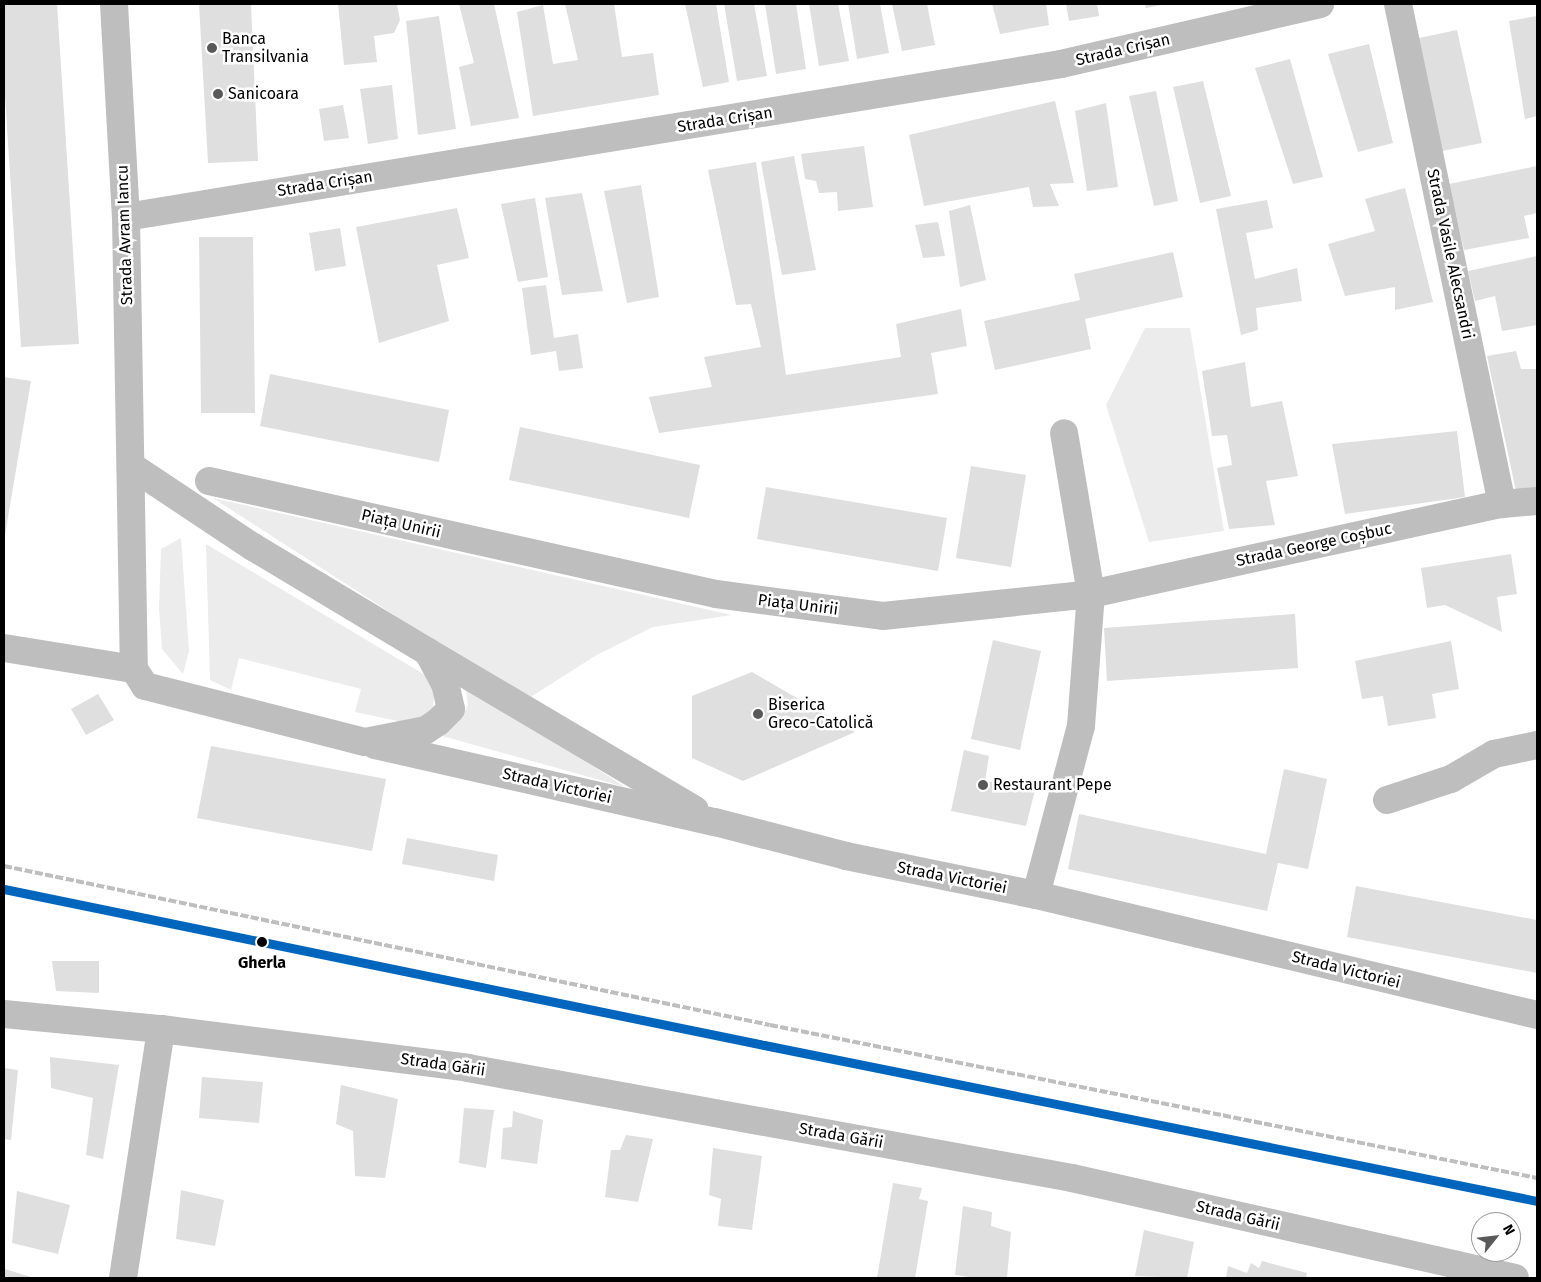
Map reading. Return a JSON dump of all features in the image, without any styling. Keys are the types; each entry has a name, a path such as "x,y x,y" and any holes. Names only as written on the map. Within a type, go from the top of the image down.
{"street":[{"name":"Strada Avram Iancu","path":"114,4 126,217 134,669"},
{"name":"Strada Crișan","path":"126,217 1061,64 1320,4"},
{"name":"Strada Vasile Alecsandri","path":"1398,4 1502,504"},
{"path":"1036,894 1081,726 1091,594 1064,433"},
{"path":"131,466 253,547 428,652 582,740 715,822"},
{"name":"Piața Unirii","path":"208,481 716,594 883,616 1091,594"},
{"name":"Strada George Coșbuc","path":"1091,594 1502,504 1537,501"},
{"path":"4,648 134,669"},
{"path":"366,742 426,730 438,722 451,709 445,684 428,652"},
{"name":"Strada Victoriei","path":"134,669 145,686 366,742 715,822 846,856 1036,894 1537,1016"},
{"path":"1387,800 1451,779 1494,754 1537,745"},
{"name":"Strada Gării","path":"4,1014 161,1029 468,1068 1072,1178 1515,1278"},
{"path":"123,1278 161,1029"}],"shaded area":[{"path":"1145,328 1190,328 1224,531 1149,542 1106,405"},
{"path":"213,498 732,615 653,627 595,656 526,700"},
{"path":"181,538 189,651 183,674 162,649 159,608 161,549"},
{"path":"206,544 425,675 435,693 432,713 417,725 355,712 361,689 239,658 231,690 210,680"},
{"path":"465,683 625,787 435,734 449,729 462,718 468,705"}],"building":[{"path":"4,4 57,4 79,344 21,347 4,80"},
{"path":"199,4 251,4 258,161 208,163"},
{"path":"338,4 397,4 400,20 394,33 374,36 377,62 344,65"},
{"path":"459,4 494,4 519,118 471,126 459,67 474,63"},
{"path":"565,4 614,4 622,57 653,53 659,95 533,116 517,12 543,5 553,64 578,60"},
{"path":"685,4 716,4 729,82 703,87"},
{"path":"724,4 754,4 767,76 737,81"},
{"path":"765,4 796,4 806,69 776,74"},
{"path":"809,4 838,4 849,61 819,66"},
{"path":"848,4 880,4 889,53 857,59"},
{"path":"892,4 927,4 935,45 902,51"},
{"path":"992,4 1046,4 1049,25 1000,34"},
{"path":"1066,4 1097,4 1099,16 1069,21"},
{"path":"1145,4 1161,4 1161,5 1146,8"},
{"path":"439,16 456,129 418,135 406,21"},
{"path":"1537,16 1537,116 1525,119 1509,21"},
{"path":"1457,30 1482,143 1442,151 1419,38"},
{"path":"1369,44 1393,143 1358,152 1328,54"},
{"path":"1290,59 1323,177 1293,184 1255,68"},
{"path":"1203,81 1231,196 1200,203 1173,87"},
{"path":"392,85 398,139 368,144 360,89"},
{"path":"1156,91 1178,201 1154,206 1129,96"},
{"path":"1055,101 1074,183 1050,184 1059,206 1033,207 1029,187 924,206 909,135"},
{"path":"1106,103 1118,187 1087,191 1075,111"},
{"path":"343,105 349,138 324,141 319,109"},
{"path":"864,146 873,207 838,211 837,192 819,193 816,181 805,179 801,154"},
{"path":"794,156 816,270 782,275 761,162"},
{"path":"756,162 786,375 901,357 896,324 961,309 967,346 931,353 938,394 659,433 649,397 712,387 704,357 761,347 751,304 736,305 708,170"},
{"path":"1537,166 1537,213 1524,216 1529,238 1464,250 1449,184"},
{"path":"641,185 659,297 627,303 604,191"},
{"path":"1405,188 1433,302 1395,310 1395,287 1345,296 1328,244 1375,231 1365,199"},
{"path":"582,193 603,291 562,295 545,198"},
{"path":"535,198 548,277 518,282 501,204"},
{"path":"1267,200 1273,228 1246,233 1255,279 1297,268 1302,301 1256,308 1258,330 1241,335 1216,209"},
{"path":"970,205 986,280 960,287 949,211"},
{"path":"457,208 469,258 437,265 449,321 379,343 356,227"},
{"path":"938,222 945,256 923,258 915,225"},
{"path":"340,228 346,266 315,271 309,233"},
{"path":"199,237 253,237 255,413 201,413"},
{"path":"1173,252 1183,297 1085,319 1091,349 995,370 984,321 1080,300 1074,274"},
{"path":"1537,256 1537,325 1502,331 1495,296 1475,301 1468,271"},
{"path":"546,285 554,338 578,334 583,368 559,371 556,351 531,355 522,288"},
{"path":"1516,351 1521,369 1537,369 1537,489 1516,491 1487,356"},
{"path":"1245,362 1251,407 1282,401 1298,476 1266,481 1275,525 1229,529 1217,468 1232,465 1227,435 1212,436 1202,371"},
{"path":"270,374 449,410 439,462 260,426"},
{"path":"4,377 31,381 5,535 4,535"},
{"path":"520,427 700,465 689,518 509,480"},
{"path":"1457,431 1465,497 1345,514 1332,444"},
{"path":"971,466 1026,475 1011,567 956,558"},
{"path":"766,487 947,518 938,571 757,539"},
{"path":"1511,554 1517,594 1497,597 1502,632 1445,605 1427,608 1421,568"},
{"path":"1295,614 1298,668 1107,681 1104,628"},
{"path":"993,640 1041,651 1020,750 971,739"},
{"path":"1451,641 1459,689 1432,694 1436,718 1388,726 1383,696 1362,699 1355,661"},
{"name":"Biserica Greco-Catolică","path":"752,672 855,732 743,781 692,758 692,696"},
{"path":"98,694 114,720 86,735 71,709"},
{"path":"211,746 386,779 372,851 197,818"},
{"name":"Restaurant Pepe","path":"964,750 989,756 985,781 1035,790 1026,826 951,811"},
{"path":"1284,769 1327,779 1308,869 1278,863 1267,911 1068,869 1079,814 1266,854"},
{"path":"407,838 498,855 494,881 402,864"},
{"path":"1356,886 1537,920 1537,973 1347,937"},
{"path":"52,961 99,961 99,993 56,991"},
{"path":"50,1057 119,1065 103,1159 86,1155 93,1098 51,1088"},
{"path":"4,1068 18,1070 11,1140 4,1139"},
{"path":"202,1077 263,1082 259,1123 199,1118"},
{"path":"341,1085 398,1099 385,1178 355,1176 353,1131 336,1124"},
{"path":"464,1108 494,1110 486,1168 459,1163"},
{"path":"513,1111 543,1120 537,1164 501,1159 503,1128 512,1127"},
{"path":"626,1135 653,1139 638,1202 605,1197 611,1150 620,1150"},
{"path":"713,1148 762,1156 752,1230 718,1226 721,1199 709,1195"},
{"path":"893,1183 922,1188 919,1199 928,1201 915,1278 877,1278"},
{"path":"181,1190 224,1200 215,1246 176,1239"},
{"path":"17,1191 70,1205 58,1254 12,1243"},
{"path":"963,1206 992,1212 991,1226 1011,1232 1007,1278 977,1278 955,1275"},
{"path":"1144,1230 1194,1242 1187,1278 1135,1276"},
{"path":"1262,1261 1307,1273 1306,1278 1226,1278 1228,1266 1247,1273 1251,1263 1259,1268"},
{"path":"5,1269 34,1278 4,1278"}],"railway":[{"path":"4,866 770,1025 1537,1178"}],"transit line":[{"path":"4,889 1537,1201"}],"place":[{"name":"Banca Transilvania","path":"212,48"},
{"name":"Sanicoara","path":"218,94"},
{"name":"Biserica Greco-Catolică","path":"758,714"},
{"name":"Restaurant Pepe","path":"983,785"},
{"name":"Gherla","path":"262,942"}]}
